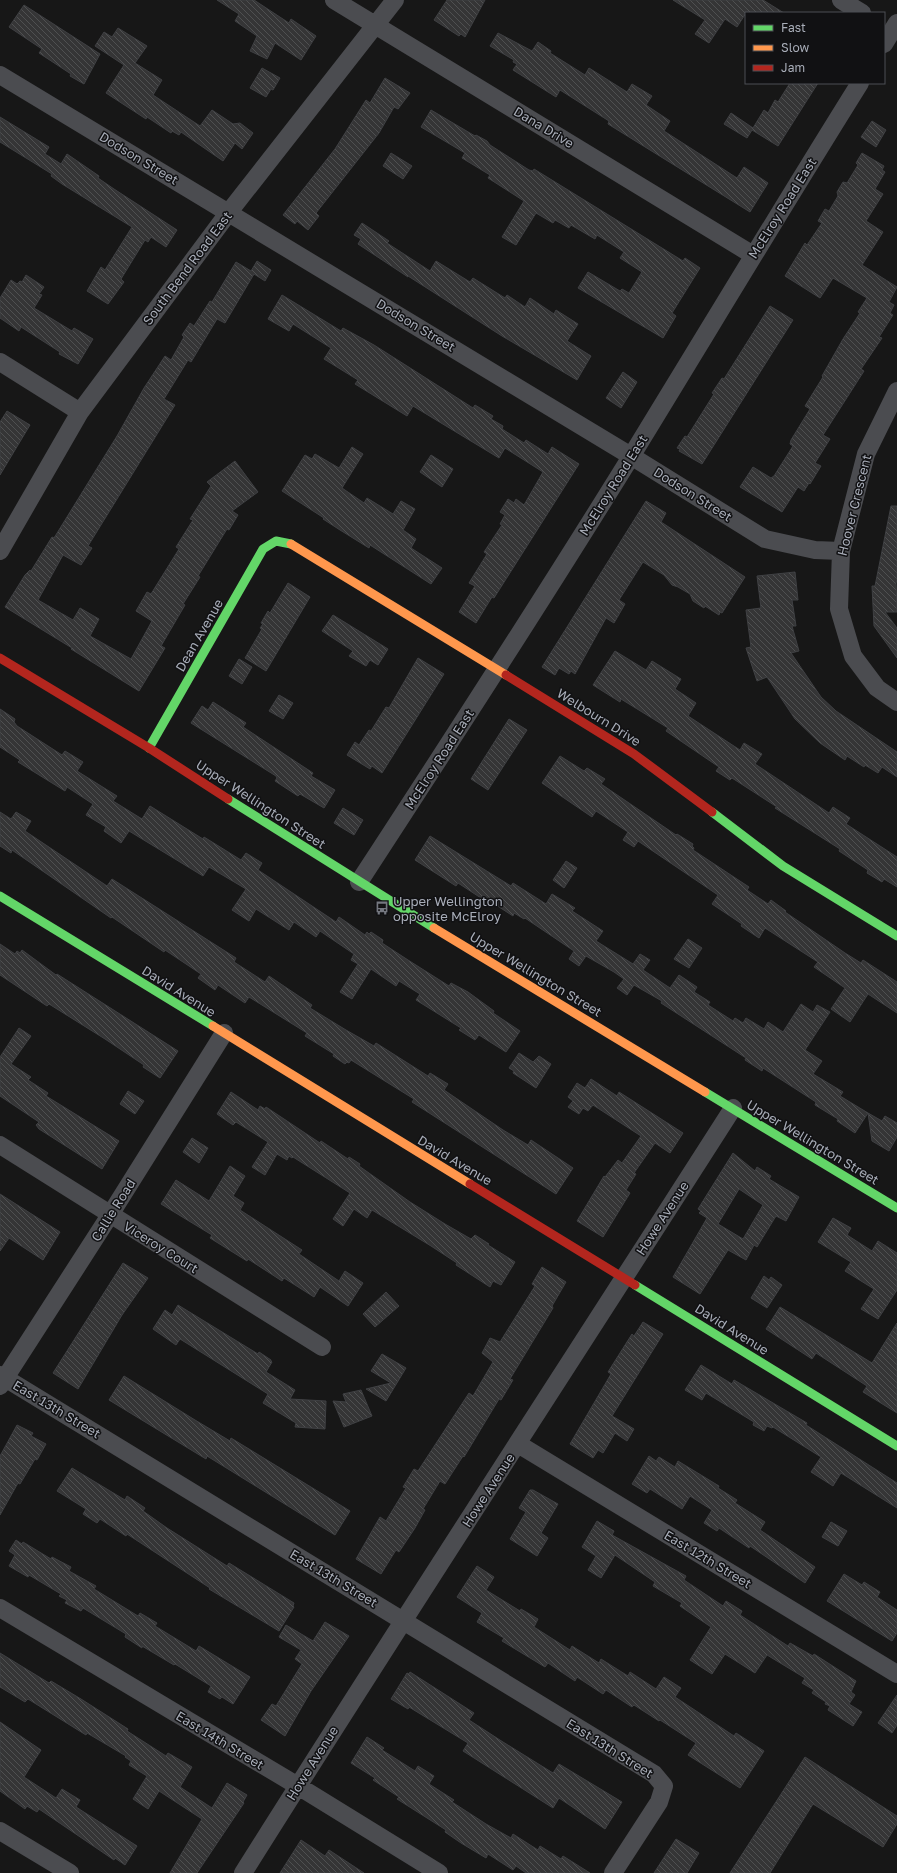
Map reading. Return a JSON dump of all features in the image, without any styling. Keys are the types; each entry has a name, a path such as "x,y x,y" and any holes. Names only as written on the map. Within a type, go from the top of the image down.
{"street":[{"name":"Dana Drive","path":"334,0 376,24 753,255"},
{"name":"South Bend Road East","path":"0,551 80,412 229,212 394,0"},
{"path":"841,0 860,12"},
{"name":"Dodson Street","path":"0,75 229,212 765,539 815,550 840,551"},
{"name":"McElroy Road East","path":"359,882 497,669 631,456 859,84"},
{"path":"0,362 80,412"},
{"name":"Hoover Crescent","path":"897,391 866,454 840,551 839,609 853,656 877,688 897,702"},
{"name":"Welbourn Drive","path":"276,541 288,542 634,754 783,866 897,936"},
{"name":"Dean Avenue","path":"149,748 263,549 276,541"},
{"name":"Upper Wellington Street","path":"0,658 149,748 359,882 897,1208"},
{"name":"David Avenue","path":"0,896 897,1446"},
{"name":"Callie Road","path":"2,1380 110,1216 224,1033"},
{"name":"Howe Avenue","path":"243,1873 402,1620 518,1444 733,1108"},
{"name":"Viceroy Court","path":"0,1145 110,1216 322,1347"},
{"name":"East 13th Street","path":"2,1380 402,1620 654,1774 664,1786 658,1802 613,1873"},
{"name":"East 12th Street","path":"518,1444 897,1674"},
{"name":"East 14th Street","path":"0,1608 298,1786 439,1873"},
{"path":"0,1831 70,1873"}],"building":[{"path":"217,0 254,0 289,23 291,19 316,36 301,60 275,43 267,59 250,51 257,36 235,21 239,14"},
{"path":"447,0 485,0 465,37 461,34 459,36 434,20"},
{"path":"673,0 763,0 782,12 745,12 745,15 737,27 725,19 709,43 695,34 705,20"},
{"path":"24,5 100,54 84,84 70,76 71,74 39,53 42,49 9,27"},
{"path":"118,28 147,46 135,63 162,80 153,95 200,126 212,110 233,124 240,123 253,133 242,149 235,143 223,161 181,132 179,135 172,131 171,133 106,93 124,65 95,46 104,32 112,37"},
{"path":"498,33 532,51 538,42 551,51 550,53 585,75 589,68 627,92 632,84 652,96 646,105 670,121 664,131 737,178 744,167 768,183 750,212 608,124 609,121 560,90 556,97 513,70 517,64 513,62 514,60 490,46"},
{"path":"262,68 280,78 273,90 271,89 266,97 250,88"},
{"path":"385,78 410,93 398,109 394,107 379,133 316,213 319,216 308,230 297,221 295,224 283,215 335,149 366,100 370,103"},
{"path":"789,84 817,84 778,146 752,130 747,138 724,124 731,113 753,128 764,110 768,113 775,100 778,102"},
{"path":"431,110 475,136 476,135 487,141 490,145 529,170 533,171 534,169 683,261 685,258 700,268 672,313 676,316 663,338 578,288 588,272 620,291 622,289 629,293 642,272 620,258 624,252 597,235 595,239 571,225 569,228 555,220 553,223 536,213 516,245 502,237 524,201 488,178 490,175 462,158 465,153 421,127"},
{"path":"0,117 49,147 45,154 61,164 67,154 99,176 98,178 177,230 166,247 151,237 148,242 145,240 121,279 124,282 108,304 87,291 101,267 105,270 132,227 62,184 51,176 52,174 0,142"},
{"path":"872,121 886,130 876,147 861,137"},
{"path":"391,153 412,166 403,179 383,166"},
{"path":"862,153 884,166 882,170 885,172 875,189 883,194 866,221 883,232 862,265 897,287 889,302 894,305 890,313 893,315 879,337 882,338 861,369 864,371 823,435 830,439 815,463 821,466 804,491 798,487 782,512 740,487 753,467 771,478 774,476 793,446 790,444 791,440 810,409 805,406 823,377 822,376 843,339 860,313 858,312 867,298 833,278 820,298 785,276 805,243 807,245 822,223 818,221 825,209 829,211 838,196 837,192 843,182 847,183 858,165 856,163"},
{"path":"362,223 389,241 387,243 430,271 436,261 470,282 473,278 505,298 507,295 525,307 530,298 554,314 556,310 578,324 567,341 591,356 577,380 502,336 358,244 361,239 354,235"},
{"path":"257,261 271,270 265,281 254,274 225,323 217,319 191,362 188,360 164,399 175,405 88,546 92,548 81,565 63,555 38,600 73,620 80,608 99,619 90,636 131,659 152,621 136,611 147,592 151,594 179,549 176,547 193,520 190,519 211,486 207,482 235,461 258,492 232,511 238,515 229,530 227,529 198,576 200,577 183,604 185,605 161,646 165,648 139,691 5,607 25,575 30,570 31,571 52,537 54,538 117,436 144,388 165,356 171,360 184,337 182,335 190,323 194,326 210,301 212,302 236,262 251,271"},
{"path":"26,275 44,287 39,294 42,295 34,308 72,331 74,328 93,339 78,364 59,354 60,352 21,327 19,331 0,318 0,298 11,280 17,284 20,281 22,282"},
{"path":"282,295 341,331 343,328 374,345 473,408 475,405 493,416 491,419 503,426 502,429 524,443 526,440 548,454 552,447 579,464 494,598 492,597 476,623 459,612 475,586 469,583 487,554 484,552 502,525 500,524 505,515 500,512 508,499 514,503 516,499 524,505 543,472 505,448 499,458 413,406 407,416 355,384 358,380 324,359 331,348 293,324 289,331 268,319"},
{"path":"770,306 793,320 702,464 679,451 680,449 677,448 685,436 687,437 714,394 712,393 722,378 724,379"},
{"path":"623,372 637,382 621,408 606,398"},
{"path":"7,411 30,425 0,475 0,422"},
{"path":"352,447 363,454 342,488 364,503 367,498 393,514 401,501 415,509 403,530 416,539 411,548 442,568 431,584 370,545 369,548 340,530 282,491 305,455 312,459 315,454 339,468"},
{"path":"431,455 453,469 442,487 420,472"},
{"path":"646,501 666,513 661,522 745,577 722,613 720,612 719,615 705,606 704,608 693,601 690,594 672,585 664,575 643,562 619,600 625,604 614,623 606,618 575,674 571,671 569,674 559,668 555,675 542,667"},
{"path":"891,506 897,506 897,612 885,612 897,628 897,658 874,626 872,586 875,586"},
{"path":"795,572 798,600 792,600 796,626 792,626 799,651 791,653 821,697 836,711 897,752 897,777 882,767 878,773 865,765 864,767 847,756 845,760 820,743 795,719 767,677 757,681 746,648 751,647 746,610 761,608 757,576"},
{"path":"288,583 310,597 266,671 245,658 262,629 260,628 263,624 261,623 268,611 270,613"},
{"path":"333,615 388,649 378,665 370,660 366,666 349,656 353,651 322,631"},
{"path":"615,651 646,670 652,661 681,679 675,689 696,703 688,716 740,750 744,743 762,754 755,764 829,813 833,807 850,818 846,824 897,857 897,887 884,879 882,882 867,873 868,870 839,851 840,849 775,808 777,807 732,778 730,780 716,771 719,767 666,731 668,728 621,699 620,702 593,685"},
{"path":"418,658 444,674 382,773 372,766 370,769 347,755 355,742 359,745 369,730 371,731 386,707 389,708"},
{"path":"239,659 252,667 242,684 229,676"},
{"path":"279,695 293,703 283,719 269,711"},
{"path":"213,702 246,723 243,727 313,773 311,776 335,790 324,808 300,794 298,796 275,781 277,778 276,776 191,723 202,706 208,710"},
{"path":"0,709 15,719 14,722 17,726 62,755 65,751 83,762 77,771 117,796 113,801 142,819 150,806 203,839 204,837 241,860 246,853 262,863 258,870 336,922 339,917 365,935 367,932 369,934 371,932 383,940 382,943 449,986 451,983 468,992 494,1011 493,1013 520,1031 506,1052 479,1035 475,1040 459,1030 461,1028 416,1000 420,994 399,981 396,986 371,969 352,999 340,992 358,964 351,960 354,954 320,931 316,937 294,922 289,930 256,909 249,921 232,910 246,889 209,867 203,876 129,831 121,843 104,831 106,827 86,815 93,804 67,787 65,791 18,762 20,760 0,747"},
{"path":"509,719 527,730 488,790 471,779"},
{"path":"560,756 584,771 587,768 605,779 601,784 676,835 677,834 693,844 693,850 749,887 747,890 768,904 771,900 786,911 785,912 845,953 861,963 863,960 897,982 897,1013 868,994 850,1022 831,1009 845,988 814,967 818,962 765,928 759,938 741,926 742,924 712,904 718,895 638,841 634,847 623,840 628,832 596,811 592,817 542,783"},
{"path":"343,808 363,820 354,835 334,823"},
{"path":"0,812 11,819 16,812 31,821 25,831 107,886 112,879 236,958 234,962 265,982 269,976 312,1005 310,1008 346,1030 374,1046 376,1043 428,1076 430,1073 448,1084 444,1090 503,1130 528,1145 531,1140 573,1168 556,1194 412,1102 414,1099 351,1060 349,1063 347,1062 345,1064 333,1056 334,1054 305,1036 307,1033 249,997 245,1003 218,985 215,990 198,978 201,974 165,950 164,952 112,917 111,918 12,850 11,853 0,846"},
{"path":"430,836 511,886 513,883 546,904 552,894 575,908 572,911 603,931 596,941 633,964 640,954 650,960 643,970 670,988 679,975 697,987 694,992 710,1002 708,1005 733,1021 735,1018 743,1023 746,1018 764,1029 768,1022 783,1032 801,1004 813,1012 817,1005 830,1012 805,1050 822,1061 813,1074 843,1092 840,1096 868,1113 855,1133 837,1121 838,1119 815,1105 816,1102 763,1068 762,1071 745,1060 746,1058 661,1003 662,1001 634,985 627,995 617,988 624,979 614,972 586,956 579,966 569,959 574,951 525,918 524,919 514,913 513,916 482,896 481,898 458,883 456,886 415,860"},
{"path":"566,861 577,868 564,888 553,880"},
{"path":"688,939 702,948 689,968 674,959"},
{"path":"0,944 15,954 17,951 20,953 22,950 56,975 57,974 178,1051 160,1078 143,1067 144,1065 105,1039 49,1004 47,1006 0,975"},
{"path":"19,1028 31,1036 11,1064 31,1077 28,1080 48,1093 46,1096 119,1141 102,1169 39,1129 36,1125 39,1122 0,1096 0,1057"},
{"path":"519,1053 533,1062 539,1056 551,1064 536,1088 513,1073 514,1071 509,1068"},
{"path":"591,1079 617,1096 619,1092 683,1133 670,1153 655,1143 634,1173 636,1174 626,1190 630,1193 603,1237 577,1221 604,1176 605,1177 618,1160 622,1163 641,1136 593,1105 588,1111 583,1108 579,1114 568,1107 573,1101 568,1097 577,1083 585,1088"},
{"path":"128,1091 144,1101 135,1114 120,1104"},
{"path":"231,1092 258,1110 260,1106 265,1109 266,1107 320,1143 321,1141 348,1159 349,1157 360,1164 359,1166 410,1202 445,1224 471,1239 475,1235 515,1262 501,1285 493,1281 490,1287 456,1265 457,1263 431,1246 372,1210 367,1218 354,1209 343,1226 333,1219 350,1193 293,1157 292,1158 289,1156 287,1160 277,1154 265,1175 252,1167 268,1142 236,1122 233,1125 217,1114"},
{"path":"868,1113 882,1121 885,1116 897,1123 897,1137 889,1151 872,1141"},
{"path":"192,1138 208,1148 199,1163 183,1152"},
{"path":"733,1153 755,1171 757,1167 771,1176 769,1179 799,1197 786,1221 776,1216 757,1247 754,1245 746,1260 728,1250 700,1294 673,1277 707,1218 699,1213 701,1211 698,1209","holes":["739,1189 763,1205 743,1239 718,1224"]},
{"path":"230,1166 245,1176 233,1196 244,1203 240,1210 302,1250 299,1254 339,1281 345,1271 363,1283 348,1306 320,1287 314,1297 284,1278 282,1281 248,1259 247,1261 210,1238 212,1235 161,1204 176,1180 209,1201"},
{"path":"0,1194 60,1232 43,1260 9,1238 0,1251"},
{"path":"833,1218 851,1228 847,1235 872,1251 878,1241 897,1253 897,1290 878,1319 861,1309 874,1289 845,1271 851,1262 818,1242"},
{"path":"123,1263 148,1278 122,1315 78,1389 53,1373"},
{"path":"542,1267 566,1282 552,1306 553,1308 510,1379 513,1380 501,1400 499,1399 464,1457 463,1456 445,1484 440,1481 423,1509 425,1510 415,1528 399,1552 396,1550 381,1574 356,1559 380,1517 386,1521 406,1488 403,1487 414,1469 418,1471 469,1393 473,1396 493,1362 482,1353 490,1338 500,1342 535,1286 532,1284"},
{"path":"764,1276 769,1280 771,1277 782,1285 767,1308 751,1298"},
{"path":"386,1292 399,1306 375,1327 363,1314"},
{"path":"178,1305 258,1354 259,1352 271,1360 272,1362 266,1372 295,1390 290,1399 326,1401 325,1429 295,1427 296,1423 263,1403 268,1394 180,1339 176,1345 153,1329 165,1310 172,1315"},
{"path":"780,1307 872,1363 897,1323 897,1413 863,1392 867,1386 816,1353 812,1359 766,1329"},
{"path":"643,1322 663,1334 612,1416 634,1429 627,1441 615,1433 603,1453 598,1450 593,1458 570,1444 611,1374 608,1372 632,1334 634,1336"},
{"path":"382,1354 406,1368 386,1401 366,1389 391,1383 371,1371"},
{"path":"701,1365 732,1384 734,1380 807,1423 806,1425 897,1483 897,1508 841,1473 833,1486 811,1472 821,1457 773,1427 767,1426 764,1431 753,1425 754,1422 706,1393 702,1400 685,1390"},
{"path":"124,1376 230,1441 231,1438 350,1511 335,1535 207,1456 206,1459 109,1400"},
{"path":"361,1390 372,1416 344,1427 333,1401 346,1402 343,1394"},
{"path":"17,1425 33,1433 31,1436 46,1444 20,1484 18,1483 0,1515 0,1456"},
{"path":"649,1456 656,1461 659,1457 675,1467 678,1461 719,1486 718,1488 737,1500 735,1503 765,1522 760,1530 815,1567 805,1583 750,1546 749,1548 719,1528 717,1531 704,1523 712,1510 690,1496 682,1509 650,1489 647,1493 632,1484"},
{"path":"72,1468 125,1500 127,1496 145,1508 143,1511 167,1528 227,1566 229,1563 294,1603 294,1607 279,1631 209,1589 210,1588 127,1534 126,1536 100,1519 97,1523 83,1514 86,1509 57,1491"},
{"path":"530,1490 533,1490 558,1504 541,1533 548,1538 537,1556 510,1539 526,1512 519,1508"},
{"path":"597,1521 614,1531 612,1535 686,1576 684,1580 723,1606 726,1601 742,1611 740,1615 788,1646 790,1643 813,1656 814,1654 856,1681 851,1692 855,1695 849,1704 862,1712 853,1726 828,1710 830,1706 825,1704 826,1702 812,1693 814,1690 802,1683 805,1678 767,1655 755,1673 725,1654 712,1674 690,1660 711,1627 680,1606 682,1603 653,1586 655,1582 615,1555 601,1578 588,1570 596,1556 582,1547"},
{"path":"831,1522 847,1531 838,1546 822,1537"},
{"path":"16,1540 22,1544 23,1542 51,1559 52,1557 71,1567 69,1571 96,1586 94,1589 138,1616 140,1613 157,1623 155,1626 196,1651 199,1646 250,1677 233,1704 222,1697 220,1699 208,1692 211,1686 142,1646 142,1648 125,1637 126,1634 83,1608 81,1611 65,1603 67,1600 59,1596 61,1594 29,1575 28,1577 9,1566 15,1555 9,1551"},
{"path":"477,1566 494,1577 486,1590 520,1611 521,1609 538,1619 534,1627 570,1650 572,1646 599,1663 601,1659 628,1676 630,1672 656,1689 664,1677 681,1688 675,1697 734,1736 736,1733 764,1751 740,1788 688,1755 696,1743 660,1720 659,1721 634,1705 632,1707 606,1690 603,1694 577,1677 575,1681 548,1663 545,1667 502,1641 504,1638 477,1622 482,1613 457,1597"},
{"path":"844,1574 862,1585 864,1582 880,1592 877,1597 897,1610 897,1633 892,1641 827,1601"},
{"path":"325,1622 349,1636 311,1691 285,1736 261,1720 272,1704 276,1706 302,1664 295,1659 301,1650 279,1637 286,1625 313,1641"},
{"path":"0,1653 49,1683 51,1681 81,1699 128,1729 127,1731 166,1756 168,1753 192,1767 180,1787 212,1808 227,1783 247,1795 243,1802 244,1803 197,1873 170,1873 202,1819 159,1791 148,1809 133,1799 147,1776 129,1765 131,1761 125,1757 126,1756 87,1733 86,1735 28,1699 25,1702 0,1687"},
{"path":"410,1672 474,1713 469,1720 553,1773 559,1764 622,1802 605,1829 559,1798 553,1808 463,1751 468,1743 409,1707 408,1709 391,1699 407,1673 409,1674"},
{"path":"897,1695 897,1725 892,1733 878,1723"},
{"path":"0,1722 41,1750 24,1777 56,1798 62,1789 80,1800 76,1807 137,1846 125,1865 115,1858 114,1860 39,1809 37,1812 27,1806 25,1809 0,1791"},
{"path":"367,1737 384,1748 382,1750 415,1771 418,1766 434,1776 429,1784 454,1800 452,1802 486,1824 511,1838 513,1834 538,1850 540,1846 561,1859 563,1856 590,1873 526,1873 516,1866 513,1870 488,1854 486,1858 461,1843 445,1832 446,1830 397,1799 399,1797 373,1780 375,1778 351,1763"},
{"path":"805,1757 897,1816 897,1824 883,1847 813,1804 770,1873 730,1873"},
{"path":"676,1839 699,1853 687,1873 654,1873"},
{"path":"301,1840 325,1856 329,1850 364,1873 280,1873"}],"traffic: fast":[{"path":"149,748 263,549 276,541 291,544"},
{"path":"228,799 434,928"},
{"path":"712,812 783,866 897,936"},
{"path":"0,896 213,1026"},
{"path":"705,1092 897,1208"},
{"path":"635,1285 897,1446"}],"traffic: slow":[{"path":"291,544 506,675"},
{"path":"434,928 705,1092"},
{"path":"213,1026 470,1184"}],"traffic: jam":[{"path":"0,658 149,748 228,799"},
{"path":"506,675 634,754 712,812"},
{"path":"470,1184 635,1285"}],"place":[{"name":"Upper Wellington opposite McElroy","path":"382,908"}]}
